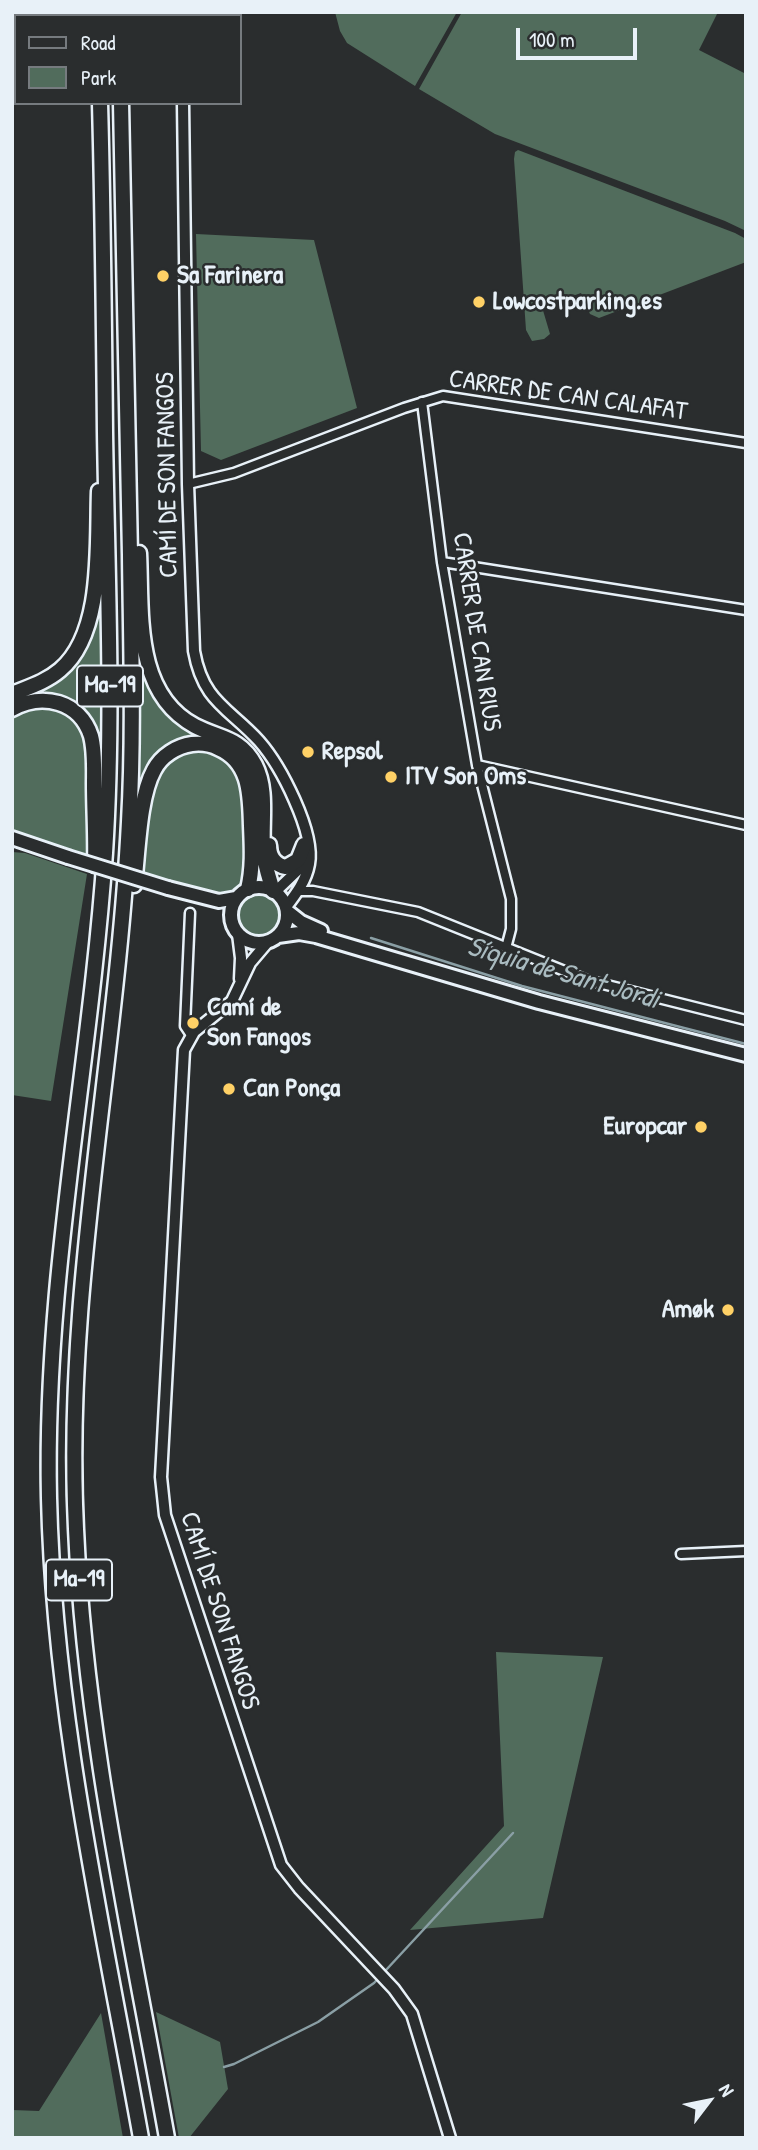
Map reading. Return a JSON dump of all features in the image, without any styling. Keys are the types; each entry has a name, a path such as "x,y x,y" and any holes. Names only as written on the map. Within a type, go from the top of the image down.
{"highway":[{"name":"Ma-19","path":"100,105 109,561 110,704 106,825 98,938 55,1292 50,1386 50,1518 61,1662 78,1790 141,2138"},
{"name":"Ma-19","path":"121,105 132,734 121,944 89,1208 79,1318 74,1417 76,1527 84,1638 102,1776 167,2138"},
{"path":"12,694 58,672 72,659 86,636 93,600 100,461 106,434"},
{"path":"128,443 136,475 144,644 150,669 160,692 175,712 197,726 235,742 248,755 261,781 265,861 274,891"},
{"path":"12,709 34,700 58,702 78,714 90,733 93,748 95,845 93,917 98,938"},
{"path":"121,944 129,925 147,786 156,765 180,747 199,743 214,746 229,754 244,772 250,800 252,862 242,894"},
{"path":"262,821 268,834 270,855 280,866 286,867 296,862 301,857 304,845"}],"main road":[{"path":"12,838 36,848"},
{"path":"12,844 36,848 190,895 219,901 262,887 274,891 286,909 304,924 364,948"},
{"path":"242,894 231,911 232,921 238,934 253,943 306,933 539,1002 746,1055"},
{"path":"190,895 215,907 232,921"},
{"path":"272,939 286,925 286,909"}],"street":[{"name":"CAMÍ DE SON FANGOS","path":"183,105 193,642 198,668 208,690 268,753 285,780 298,811"},
{"name":"CARRER DE CAN CALAFAT","path":"188,484 234,473 443,396 746,443"},
{"name":"CARRER DE CAN RIUS","path":"422,402 442,562 477,765 511,899 511,929 506,948"},
{"path":"442,562 746,610"},
{"path":"477,765 746,825"},
{"path":"274,891 301,865 304,845 298,811"},
{"path":"286,909 306,876 310,856 309,843 298,811"},
{"path":"298,891 313,891 418,912 587,980 746,1020"},
{"name":"CAMÍ DE SON FANGOS","path":"190,913 185,1028 191,1035 185,1045 183,1059 161,1478 165,1515 281,1865 299,1888 381,1975 412,2014 450,2138"},
{"path":"238,934 241,958 239,990"},
{"path":"191,1035 228,1006 239,990 250,963 272,939"},
{"path":"681,1554 746,1551"}],"green space":[{"path":"335,12 457,12 415,86 347,43 340,31"},
{"path":"462,12 718,12 699,50 746,74 746,231 495,134 419,89"},
{"path":"518,150 735,233 746,239 746,262 599,318 590,314 581,293 542,307 550,334 544,339 532,341 526,330 514,159"},
{"path":"196,234 314,240 357,408 221,460 201,451"},
{"path":"102,552 100,771 80,709 12,703 12,700 66,673 77,663 85,650 94,618"},
{"path":"139,645 150,683 168,712 190,728 236,751 246,760 253,772 258,795 263,878 256,878 256,808 252,781 241,758 230,749 203,740 188,740 174,744 162,752 145,776 138,820"},
{"path":"47,706 73,720 87,745 89,855 27,838 12,831 12,717 27,708"},
{"path":"203,750 231,764 244,789 245,879 239,890 226,895 202,893 142,871 148,814 158,777 169,763 183,753"},
{"path":"12,852 25,853 87,874 51,1101 12,1095"},
{"path":"258,895 273,901 279,916 273,931 258,937 243,931 237,916 243,901"},
{"path":"496,1652 603,1657 543,1918 410,1930 504,1826"},
{"path":"156,2012 220,2042 228,2089 189,2138 179,2138"},
{"path":"101,2013 123,2138 12,2138 12,2110 39,2111"}],"waterway":[{"name":"Síquia de Sant Jordi","path":"371,938 522,986 746,1044"},
{"path":"224,2067 318,2022 374,1983 513,1833"}],"place":[{"name":"Sa Farinera","path":"163,276"},
{"name":"Lowcostparking.es","path":"479,302"},
{"name":"Repsol","path":"308,752"},
{"name":"ITV Son Oms","path":"391,777"},
{"name":"Camí de Son Fangos","path":"193,1023"},
{"name":"Can Ponça","path":"229,1089"},
{"name":"Europcar","path":"701,1127"},
{"name":"Amøk","path":"728,1310"}]}
